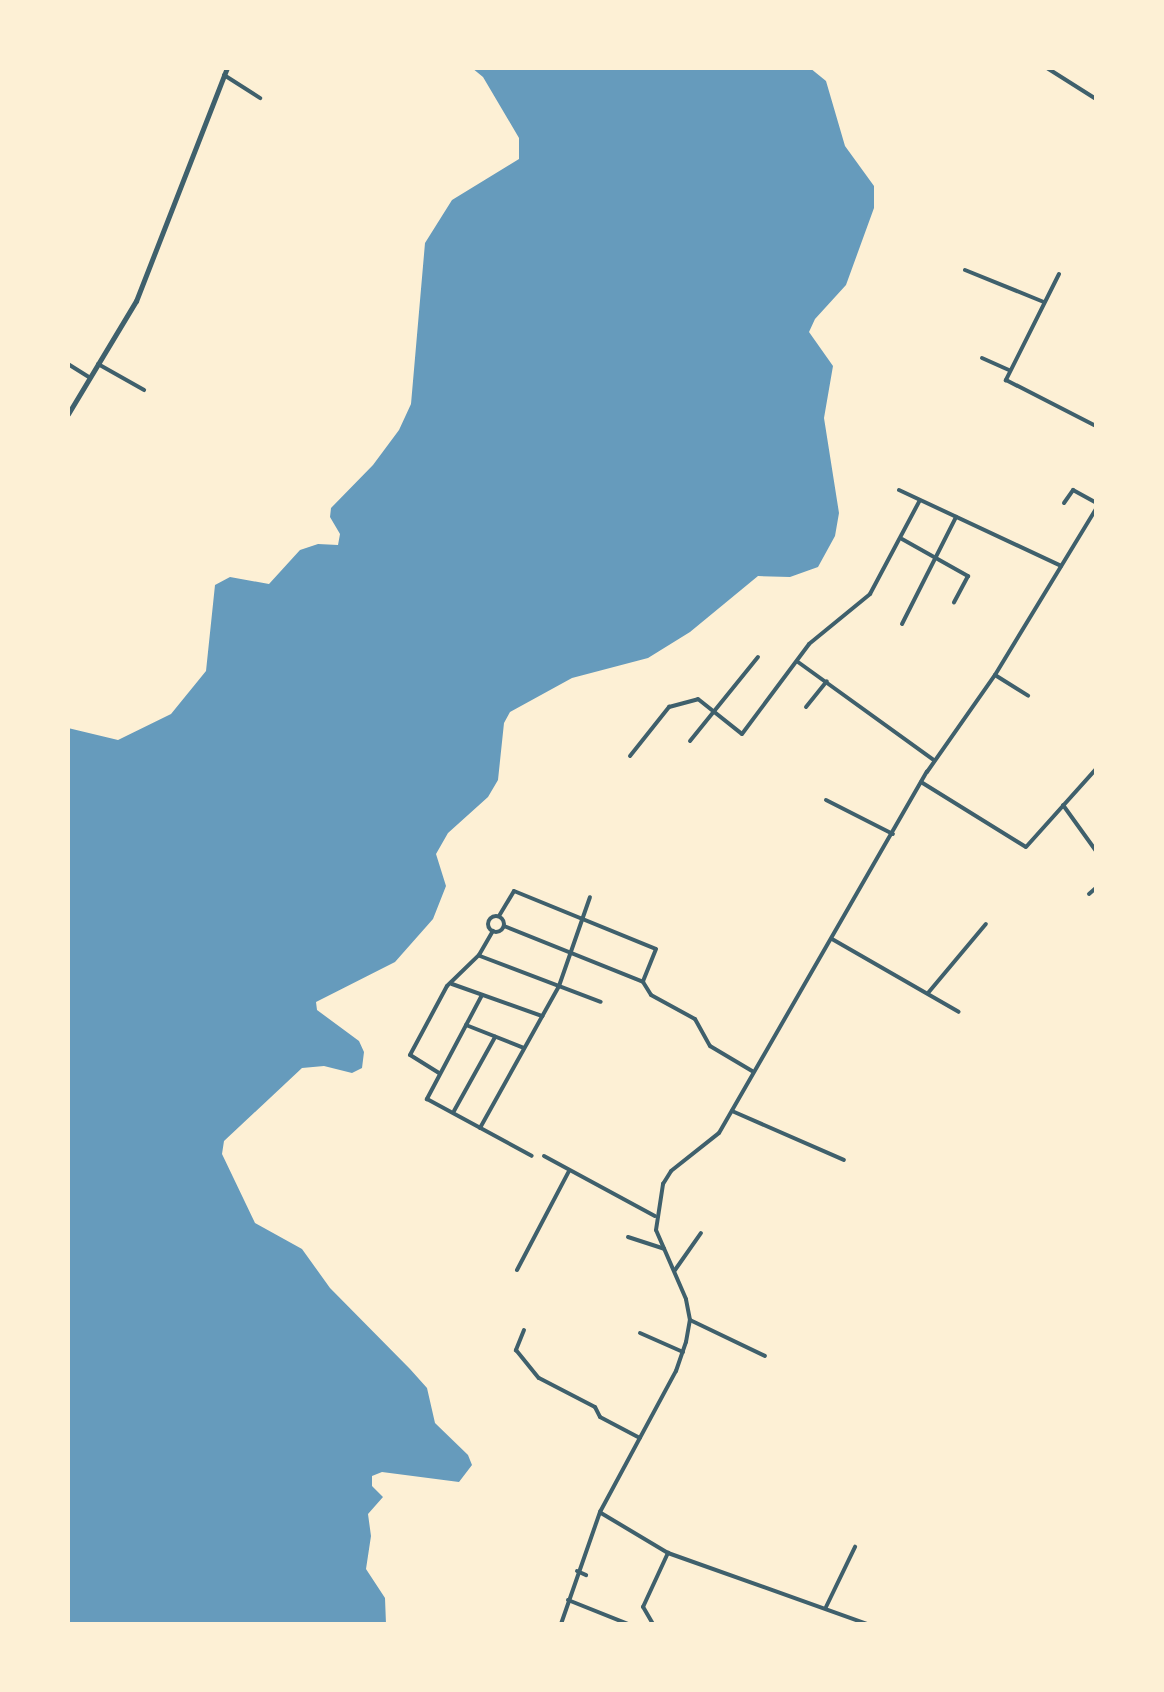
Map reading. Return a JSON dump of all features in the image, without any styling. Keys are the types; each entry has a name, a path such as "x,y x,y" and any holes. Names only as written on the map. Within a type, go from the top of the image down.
{"street":[{"path":"1047,68 1096,98"},
{"path":"68,414 140,292 225,71 260,98"},
{"path":"966,270 1044,302"},
{"path":"1059,274 1009,370 1008,384 1096,426"},
{"path":"982,358 1009,370"},
{"path":"68,364 90,377"},
{"path":"98,364 144,390"},
{"path":"899,490 1061,566"},
{"path":"561,1624 600,1512 683,1352 690,1320 656,1216 670,1173 714,1140 934,760 995,676 1096,506 1072,490 1064,503"},
{"path":"630,756 669,707 698,698 742,734 811,642 865,601 920,500"},
{"path":"902,624 956,517"},
{"path":"902,539 968,576 954,602"},
{"path":"690,741 758,657"},
{"path":"798,662 934,760"},
{"path":"995,676 1028,696"},
{"path":"806,708 827,681"},
{"path":"921,782 1024,847 1096,769"},
{"path":"826,800 893,834"},
{"path":"1063,805 1096,850"},
{"path":"1088,894 1096,888"},
{"path":"493,931 489,920 499,916 514,892 656,949 643,982"},
{"path":"480,1128 559,986 590,896"},
{"path":"499,916 504,926 643,982 651,995 695,1019 710,1046 754,1072"},
{"path":"928,992 986,924"},
{"path":"440,1074 410,1054 452,984 479,956 493,931 504,926"},
{"path":"832,939 960,1012"},
{"path":"479,956 601,1002"},
{"path":"452,984 542,1016"},
{"path":"482,995 427,1099 532,1156"},
{"path":"466,1026 524,1048"},
{"path":"452,1113 495,1037"},
{"path":"732,1111 844,1160"},
{"path":"544,1156 656,1216"},
{"path":"516,1270 569,1171"},
{"path":"675,1270 701,1234"},
{"path":"628,1238 664,1249"},
{"path":"690,1320 765,1356"},
{"path":"524,1330 516,1350 539,1378 595,1407 600,1417 640,1438"},
{"path":"640,1333 683,1352"},
{"path":"600,1512 668,1553 867,1624"},
{"path":"826,1607 855,1547"},
{"path":"653,1624 643,1607 668,1553"},
{"path":"577,1570 586,1576"},
{"path":"568,1600 628,1624"}],"water":[{"path":"472,68 810,68 826,81 845,146 874,186 874,208 846,285 815,319 809,332 833,366 824,418 839,513 835,536 818,567 790,577 758,576 690,632 648,658 572,678 510,712 504,723 498,780 488,797 448,833 436,854 446,886 433,919 395,962 316,1002 317,1010 359,1041 364,1052 362,1068 352,1073 324,1066 302,1068 224,1141 222,1154 255,1223 302,1249 330,1288 410,1369 427,1388 435,1423 468,1455 472,1465 459,1482 382,1472 372,1476 372,1486 383,1497 368,1514 371,1536 366,1569 385,1598 386,1624 68,1624 68,728 118,740 171,714 206,671 215,585 230,577 269,584 300,550 318,544 338,545 340,534 330,517 331,508 373,465 399,430 411,404 425,243 452,200 519,159 519,138 483,77"}]}
